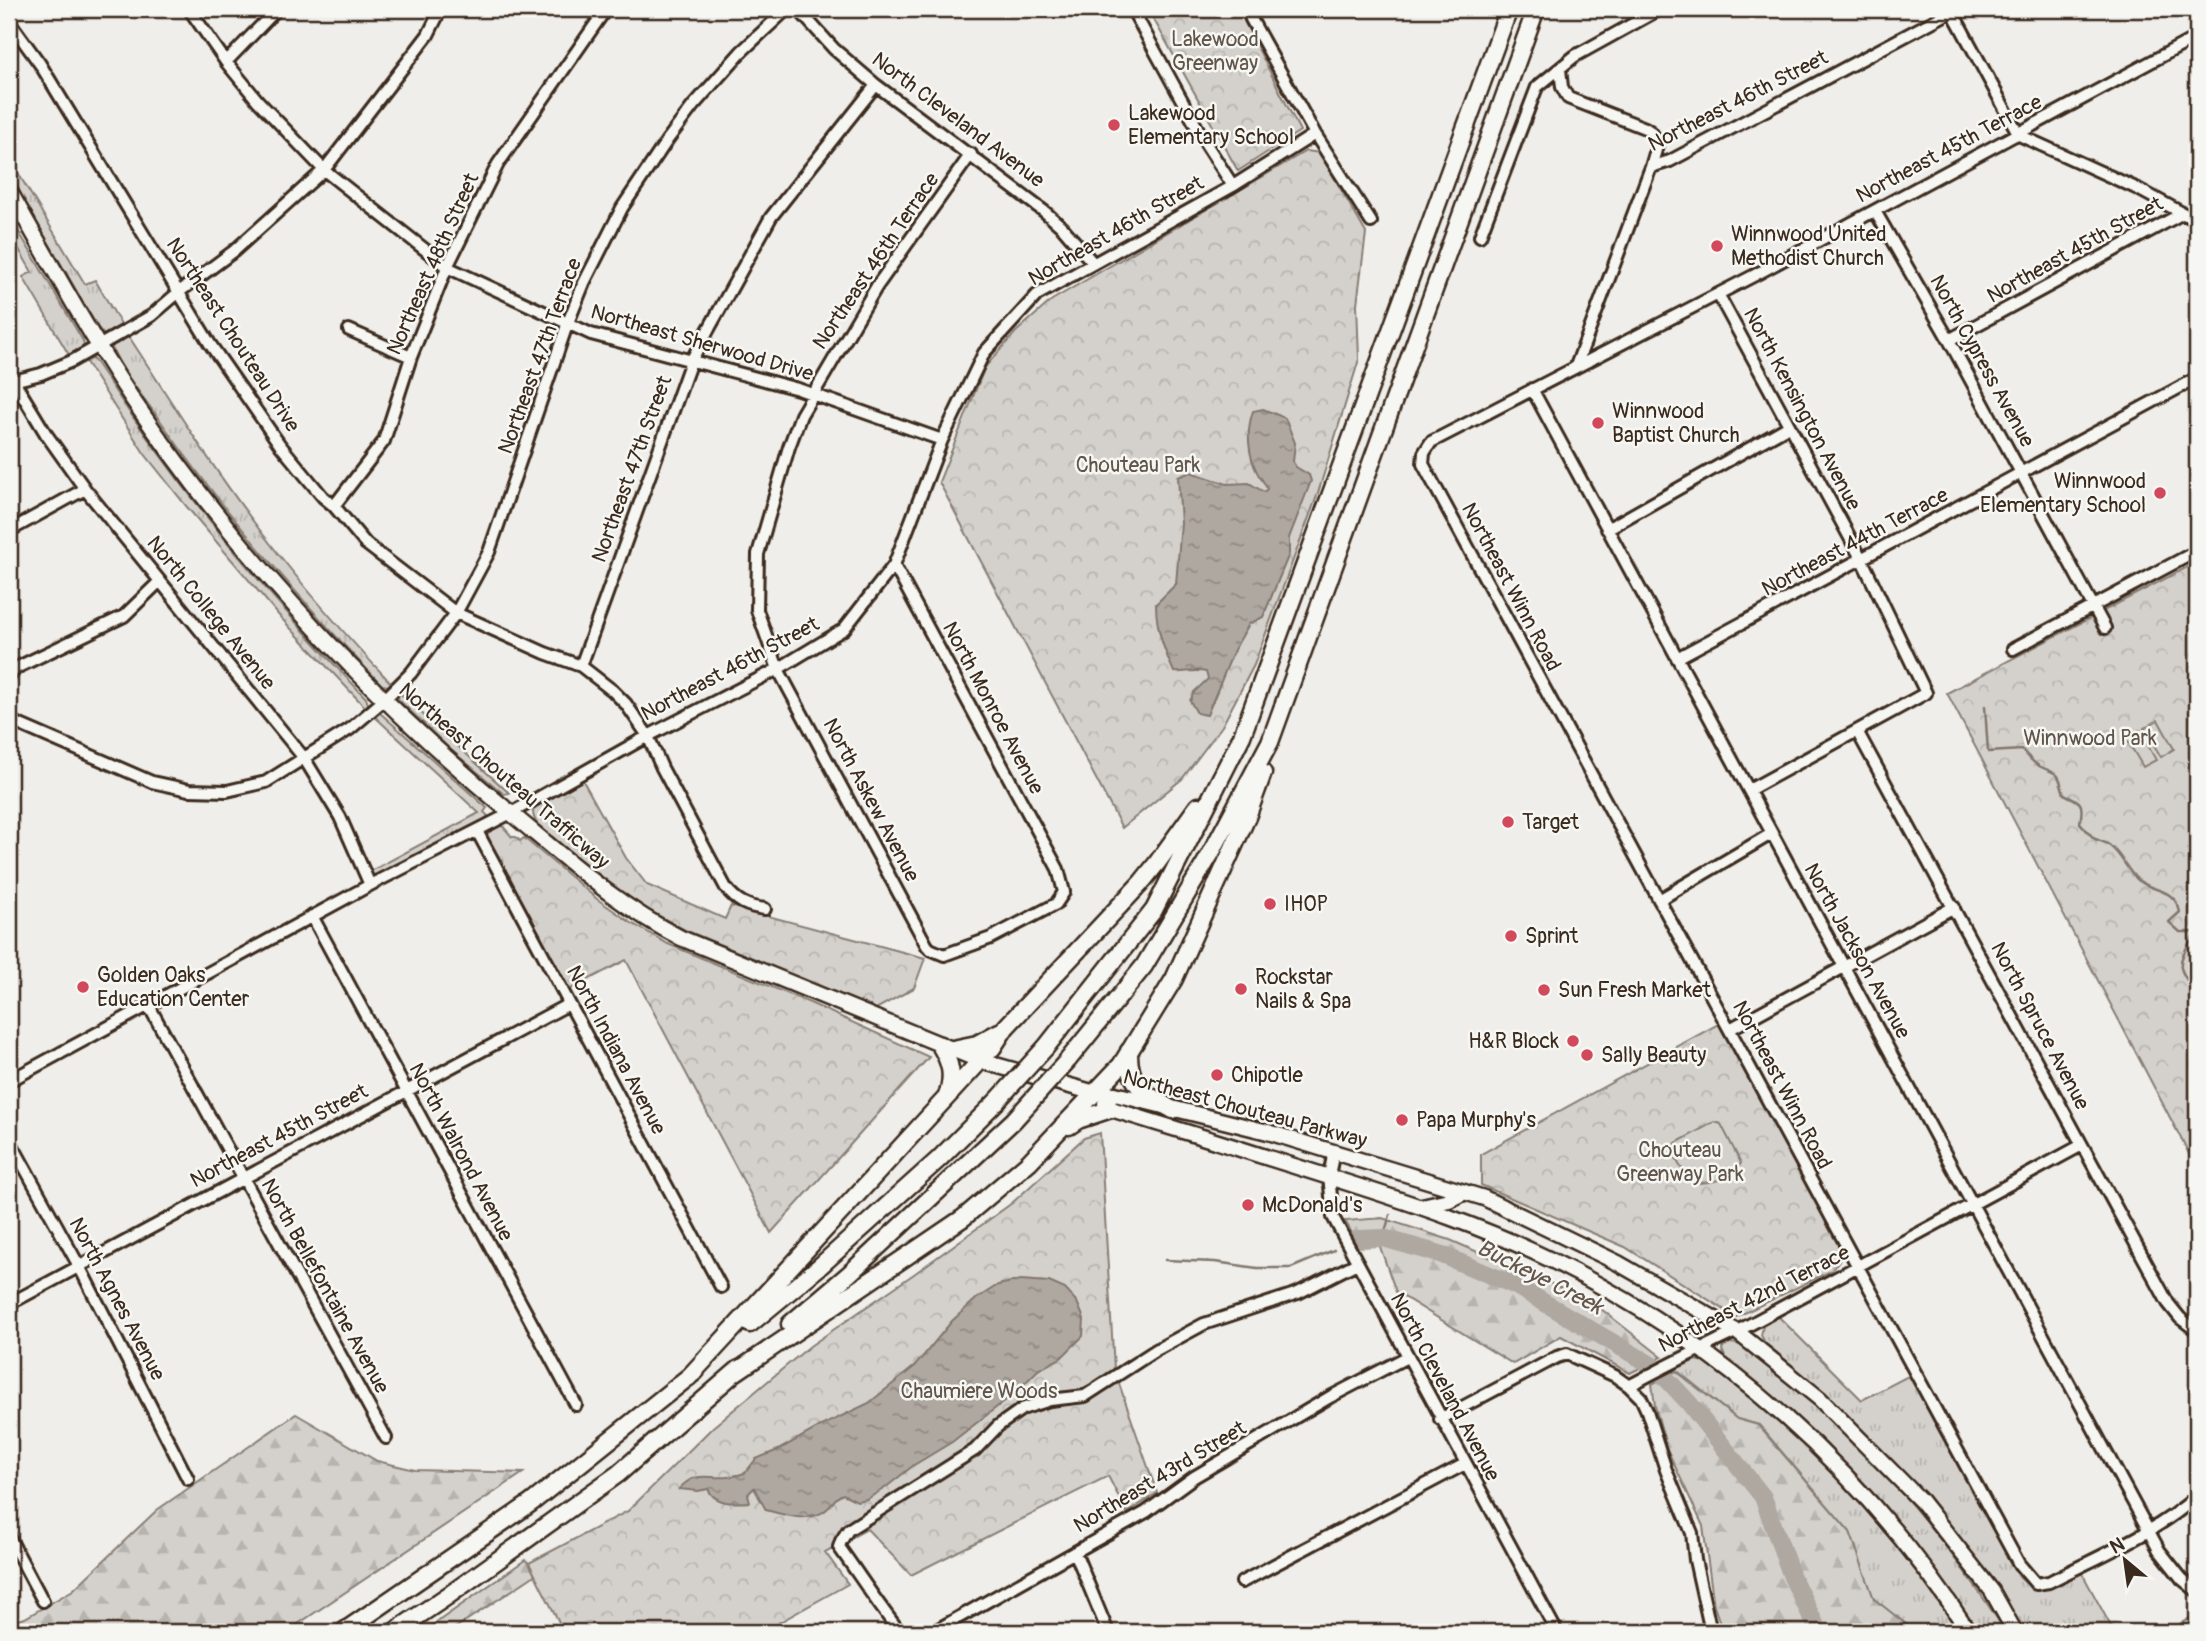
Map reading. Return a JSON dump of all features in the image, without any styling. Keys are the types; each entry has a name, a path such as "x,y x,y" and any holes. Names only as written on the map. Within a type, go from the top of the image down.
{"highway":[{"path":"343,1632 531,1503 688,1378 819,1267 939,1159 997,1101 1046,1047 1154,910 1242,736 1509,9"},
{"path":"394,1632 618,1474 849,1274 1014,1120 1068,1060 1144,966 1210,855 1270,742 1536,9"},
{"path":"688,1378 946,1099 993,1047 1006,1027 1157,863 1205,796 1220,766 1242,736"},
{"path":"733,1374 963,1218 1058,1133 1121,1065 1174,979 1206,912 1247,817 1267,760 1270,742"},
{"path":"946,1099 951,1085 947,1047 985,1041 1006,1027"},
{"path":"1129,1051 1131,1076 1138,1087 1173,1110"},
{"path":"1058,1133 1078,1120 1111,1109"}],"main road":[{"name":"Northeast Chouteau Trafficway","path":"9,190 99,346 157,434 261,567 384,700 449,761 608,894 656,926 681,938 947,1047 981,1060 1095,1093"},
{"name":"Northeast Chouteau Parkway","path":"1095,1093 1111,1109 1329,1175 1420,1206 1551,1260 1652,1317 1700,1348 1781,1412 1819,1447 1858,1488 1916,1557 1969,1632"},
{"name":"Northeast Chouteau Parkway","path":"1095,1093 1115,1094 1268,1132 1484,1198 1618,1263 1736,1332 1820,1399 1920,1502 1992,1591 2015,1632"},
{"path":"1420,1206 1450,1200 1463,1193"}],"street":[{"name":"Northeast Sherwood Drive","path":"189,9 226,62 258,101 324,170 447,267 591,334 813,394 942,440"},
{"path":"226,62 277,9"},
{"path":"10,379 41,374 152,316 233,251 324,170 428,35 441,9"},
{"name":"Northeast 48th Street","path":"334,506 384,441 411,357 447,267 498,164 606,9"},
{"name":"Northeast 47th Terrace","path":"9,720 134,775 170,787 227,790 266,782 350,729 384,700 411,673 456,613 489,552 567,324 602,245 622,208 693,106 720,74 787,9"},
{"name":"North Cleveland Avenue","path":"798,9 834,49 876,85 1045,212 1063,228 1093,263"},
{"path":"1132,9 1206,144 1233,186"},
{"path":"1248,9 1315,134 1371,222"},
{"path":"1480,236 1537,87 1575,56 1660,9"},
{"path":"1953,9 2019,135 2138,189 2197,221"},
{"name":"Northeast 46th Street","path":"1576,366 1651,167 1670,161 1953,9"},
{"name":"Northeast Chouteau Drive","path":"9,21 40,64 241,390 323,497 366,544 456,613 581,666 626,704 648,736 662,768 726,888 740,902 765,909"},
{"name":"Northeast 45th Terrace","path":"1424,453 1432,442 2019,135 2197,37"},
{"path":"1560,69 1562,87 1568,99 1651,132 1658,143 1651,167"},
{"name":"Northeast 47th Street","path":"581,666 691,361 771,217 876,85"},
{"name":"Northeast 46th Street","path":"9,1081 312,916 511,813 648,736 778,669 844,629 894,565 942,440 984,353 1038,295 1233,186 1315,134"},
{"name":"Northeast 46th Terrace","path":"778,669 757,610 758,554 789,447 801,415 877,286 971,154"},
{"name":"North Cypress Avenue","path":"1874,211 1950,340 2105,628"},
{"name":"Northeast 45th Street","path":"1950,340 2183,213"},
{"name":"North Kensington Avenue","path":"1718,294 1862,561 1926,693 1857,731"},
{"path":"349,330 411,357"},
{"name":"North College Avenue","path":"10,379 85,489 304,758 340,817 370,885"},
{"name":"Northeast 44th Terrace","path":"1678,658 2197,379"},
{"name":"North Jackson Avenue","path":"1532,389 2149,1530 2169,1565 2197,1591"},
{"path":"1607,528 1789,426"},
{"name":"Northeast Winn Road","path":"1424,453 1423,464 2019,1564 2036,1584 2049,1582 2149,1530"},
{"path":"9,531 85,489"},
{"path":"2012,649 2197,551"},
{"name":"North Monroe Avenue","path":"894,565 1058,869 1064,892 1056,904 991,938 944,955 930,949"},
{"path":"9,677 16,668 124,616 160,581"},
{"name":"North Askew Avenue","path":"778,669 930,949"},
{"path":"1749,790 1857,731"},
{"name":"North Spruce Avenue","path":"1857,731 2168,1303 2180,1318 2197,1331"},
{"name":"North Indiana Avenue","path":"477,831 721,1287"},
{"path":"1659,900 1771,834"},
{"path":"1730,1029 1954,907"},
{"name":"North Walrond Avenue","path":"312,916 576,1405"},
{"name":"Northeast 45th Street","path":"9,1304 569,1004"},
{"name":"North Bellefontaine Avenue","path":"149,1006 386,1438"},
{"name":"North Agnes Avenue","path":"9,1139 79,1266 188,1479"},
{"name":"Northeast 42nd Terrace","path":"1629,1386 1736,1332 2082,1145"},
{"name":"North Cleveland Avenue","path":"1334,1152 1329,1175 1333,1217 1557,1632"},
{"path":"900,1632 879,1607 839,1548 844,1535 854,1526 975,1450 998,1426 1022,1409 1050,1400 1085,1396 1156,1350 1204,1324 1298,1293 1357,1263"},
{"path":"1440,1419 1567,1354 1615,1376 1629,1386 1647,1411 1662,1460 1692,1533 1695,1560 1711,1632"},
{"name":"Northeast 43rd Street","path":"935,1632 1146,1512 1194,1477 1330,1397 1407,1357"},
{"path":"1242,1582 1465,1464"},
{"path":"2149,1530 2180,1511 2197,1496"},
{"path":"9,1537 43,1601"},
{"path":"1075,1552 1108,1632"}],"green space":[{"name":"Lakewood Greenway","path":"1148,9 1238,9 1300,131 1238,171"},
{"name":"Chouteau Park","path":"1306,151 1320,153 1366,233 1357,304 1359,359 1318,493 1254,665 1222,726 1182,779 1122,828 939,482 985,367 1016,332 1052,300"},
{"path":"9,158 85,284 95,280 122,326 104,335 98,328 9,174"},
{"path":"9,215 83,341 81,349 69,355 23,277 32,272 9,232"},
{"path":"128,335 199,445 256,525 318,602 391,683 388,686 382,685 323,623 239,526 187,458 129,377 112,348 114,343"},
{"path":"84,359 94,360 159,453 224,538 293,619 366,698 366,708 281,618 144,453"},
{"name":"Winnwood Park","path":"2197,562 2197,1166 2196,1167 1947,693"},
{"path":"399,692 509,793 504,794 451,750 399,700"},
{"path":"379,712 487,808 484,812 488,816 482,822 378,876 372,876 369,872 479,813 373,715"},
{"path":"2158,720 2174,749 2161,757 2144,728"},
{"path":"2139,730 2156,760 2143,767 2126,738"},
{"path":"582,779 626,858 647,885 725,919 731,906 925,958 914,988 876,1009 685,930 646,909 593,872 537,824 533,812 540,803"},
{"path":"501,824 512,837 520,841 524,838 597,899 668,944 810,1003 929,1057 771,1233 626,960 567,991 486,839 489,830"},
{"name":"Chouteau Greenway Park","path":"1720,1023 1844,1254 1831,1271 1736,1317 1625,1247 1481,1185 1481,1154"},
{"path":"1714,1122 1721,1124 1741,1163 1728,1176 1715,1181 1695,1183 1677,1160 1676,1143"},
{"name":"Chaumiere Woods","path":"1100,1133 1114,1369 1157,1493 1127,1513 1108,1476 911,1575 867,1529 825,1552 848,1584 762,1632 564,1632 529,1563 628,1511 713,1427 810,1346 1012,1203 1084,1138"},
{"path":"1382,1218 1450,1240 1591,1301 1662,1357 1630,1373 1561,1336 1513,1364 1396,1292 1379,1244 1359,1245 1345,1221"},
{"path":"1778,1316 1862,1400 1910,1375 2019,1577 2027,1584 2042,1588 2057,1584 2081,1571 2114,1632 2023,1632 1968,1552 1906,1477 1839,1407 1765,1343 1761,1335 1763,1326"},
{"path":"1730,1343 1745,1347 1759,1356 1876,1464 1931,1528 2006,1632 1976,1632 1909,1541 1868,1491 1811,1432 1727,1361 1722,1350"},
{"path":"1696,1360 1705,1362 1766,1412 1843,1483 1896,1545 1959,1632 1916,1632 1874,1599 1850,1532 1759,1425 1737,1419 1675,1369"},
{"path":"1676,1371 1737,1419 1758,1425 1850,1532 1874,1599 1916,1632 1723,1632 1714,1606 1703,1526 1667,1449 1655,1406 1652,1384"},
{"path":"296,1414 377,1461 415,1470 523,1473 286,1632 9,1632 9,1623 25,1618 73,1590 157,1510"},
{"path":"525,1560 535,1575 449,1632 423,1632"},
{"path":"2196,1615 2197,1632 2165,1632"}],"water":[{"path":"1263,409 1285,418 1295,443 1293,462 1309,475 1311,481 1289,538 1289,554 1263,617 1249,624 1234,650 1207,715 1197,713 1190,701 1194,692 1208,679 1206,672 1174,672 1161,639 1156,613 1156,604 1176,584 1181,523 1178,477 1191,472 1227,484 1249,483 1264,492 1267,489 1252,459 1249,435 1253,411"},
{"path":"1021,1280 1049,1282 1065,1289 1077,1302 1084,1319 1083,1336 1061,1358 1038,1370 1015,1393 952,1442 867,1499 857,1501 843,1494 821,1514 805,1517 766,1510 754,1488 748,1494 750,1502 738,1503 715,1498 708,1489 679,1489 696,1477 728,1477 745,1473 756,1459 869,1403 915,1366 952,1321 976,1299 998,1285"}],"waterway":[{"path":"1985,706 1988,752 2022,750 2037,765 2057,775 2064,794 2080,804 2080,823 2091,836 2114,850 2138,880 2173,898 2180,912 2169,922 2180,932 2196,932 2182,957 2181,969 2197,992"},
{"path":"1383,1238 1390,1215"},
{"name":"Buckeye Creek","path":"1358,1239 1383,1238 1440,1254 1516,1286 1653,1366"},
{"name":"Buckeye Creek","path":"1165,1260 1215,1262 1257,1268 1291,1268 1334,1250"},
{"name":"Buckeye Creek","path":"1664,1376 1689,1403 1763,1497 1792,1577 1819,1632"}],"place":[{"name":"Lakewood Elementary School","path":"1114,125"},
{"name":"Winnwood United Methodist Church","path":"1717,246"},
{"name":"Winnwood Baptist Church","path":"1598,423"},
{"name":"Winnwood Elementary School","path":"2160,493"},
{"name":"Target","path":"1508,822"},
{"name":"IHOP","path":"1270,904"},
{"name":"Sprint","path":"1511,936"},
{"name":"Golden Oaks Education Center","path":"83,987"},
{"name":"Rockstar Nails & Spa","path":"1241,989"},
{"name":"Sun Fresh Market","path":"1544,990"},
{"name":"H&R Block","path":"1573,1041"},
{"name":"Sally Beauty","path":"1587,1055"},
{"name":"Chipotle","path":"1217,1075"},
{"name":"Papa Murphy's","path":"1402,1120"},
{"name":"McDonald's","path":"1248,1205"}]}
